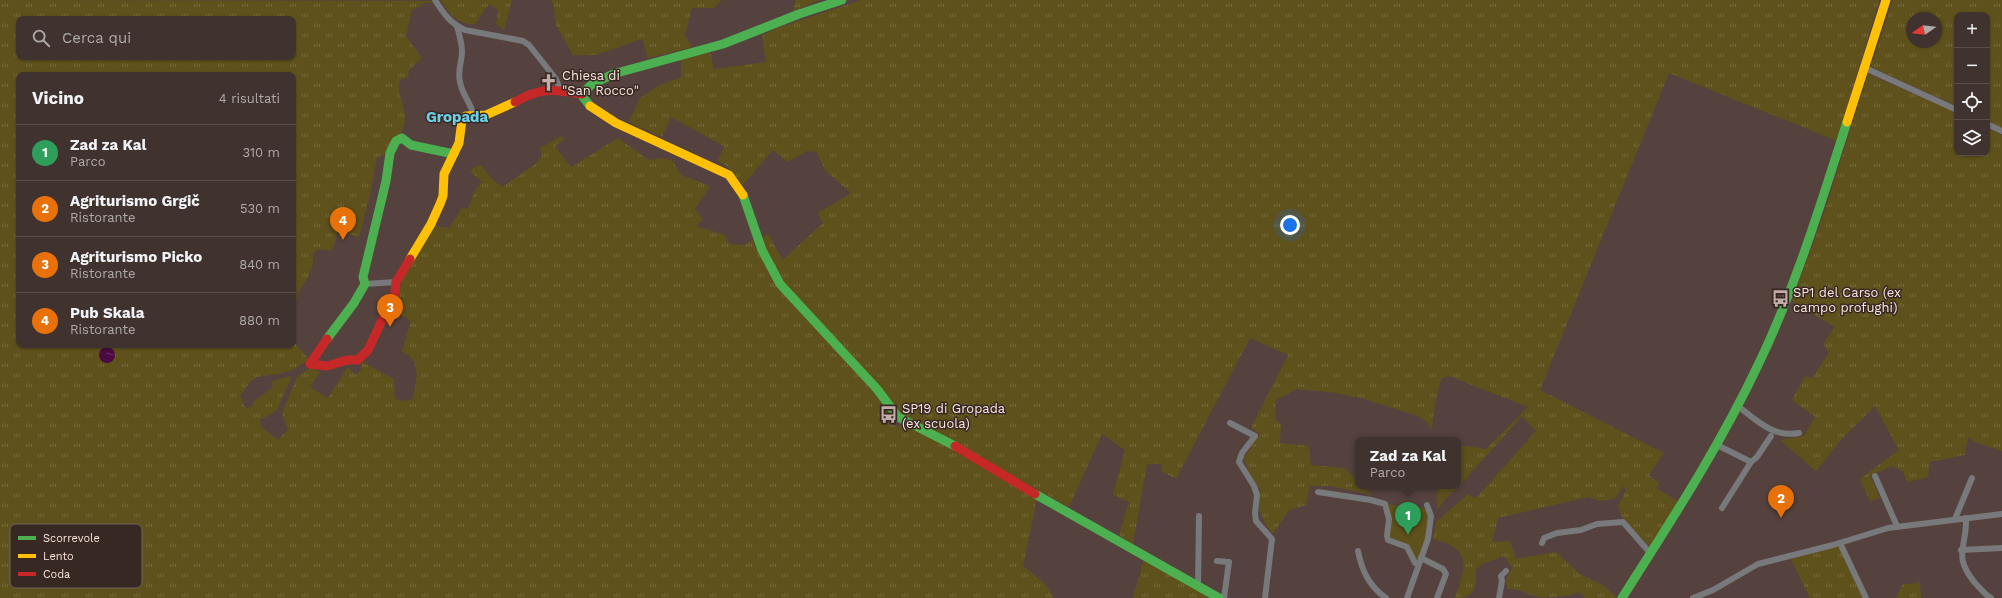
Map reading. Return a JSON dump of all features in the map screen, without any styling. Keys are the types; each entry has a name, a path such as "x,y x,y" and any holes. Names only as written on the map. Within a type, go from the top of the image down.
{"street":[{"path":"435,0 448,18 457,26 465,30 523,41 534,50 556,79 560,90"},
{"path":"582,94 588,86 614,74 637,66 725,44 785,19 842,0"},
{"path":"1622,598 1651,554 1717,445 1738,406 1784,306 1805,252 1886,0"},
{"path":"457,26 462,51 459,72 460,82 464,93 470,100 474,117"},
{"path":"1865,68 1954,109"},
{"path":"454,154 411,145 402,138 396,141 390,153 386,181 363,277 365,284 354,303 341,318 310,364 327,366 347,360 358,360 364,355 395,293 396,282 431,224 440,204 443,196 444,174 454,154 459,143 462,120 466,116 479,117 495,111 529,93 552,88 582,94 588,104 603,115 638,134 720,170 737,183 741,190 761,247 772,272 780,284 877,389 898,417 947,441 1020,485 1215,597"},
{"path":"1990,125 2002,131"},
{"path":"365,284 396,282"},
{"path":"1738,406 1773,432 1787,435 1799,433"},
{"path":"1230,423 1255,436 1242,453 1239,462 1254,486 1256,495 1256,521 1272,539 1264,598"},
{"path":"1722,508 1751,462 1757,457 1771,436"},
{"path":"1717,445 1751,462"},
{"path":"1875,476 1897,526"},
{"path":"1955,519 1972,478"},
{"path":"1318,492 1372,500 1385,504 1389,519 1388,540 1407,547 1415,562 1418,564"},
{"path":"1407,598 1428,539 1431,516 1427,505"},
{"path":"1693,598 1713,590 1755,566 1897,526 2002,514"},
{"path":"1198,586 1199,516"},
{"path":"1966,518 1967,532 1961,550 1961,556 1967,572 1987,596 1991,598"},
{"path":"1542,543 1544,538 1557,533 1581,530 1590,525 1618,521 1623,522 1651,554"},
{"path":"1840,543 1866,598"},
{"path":"1961,550 2002,548"},
{"path":"1358,551 1360,564 1370,585 1386,598"},
{"path":"1421,558 1443,569 1446,574 1437,598"},
{"path":"1217,561 1229,562 1224,598"},
{"path":"1499,598 1502,581 1501,576 1506,571"}],"green space":[{"path":"0,0 432,1 430,4 428,2 412,10 406,36 422,58 409,70 408,77 400,80 399,90 405,115 403,130 385,155 377,157 371,190 359,237 338,231 332,251 318,249 313,254 313,264 307,279 298,292 296,301 296,72 16,72 16,348 296,348 296,344 309,359 295,369 279,374 257,377 250,382 240,396 246,409 253,405 253,402 273,387 271,381 292,376 277,410 260,420 261,426 278,440 288,430 282,413 297,377 311,367 320,372 310,387 328,398 348,367 355,375 361,370 362,362 394,379 395,399 404,401 413,399 416,365 409,355 402,352 411,321 393,309 405,272 435,226 449,228 462,208 468,209 475,190 482,182 470,171 474,167 481,165 492,179 502,187 537,163 542,155 540,148 561,136 565,139 555,146 571,167 618,138 649,160 663,158 672,160 681,175 710,186 695,209 703,220 696,226 725,235 729,244 744,245 753,240 770,274 885,405 894,426 904,425 938,440 1037,499 1023,566 1044,583 1054,598 0,598"},
{"path":"441,0 512,0 504,30 496,24 498,10 489,4 475,24 469,24 450,14"},
{"path":"551,0 721,1 714,8 692,8 685,36 692,47 648,58 642,39 596,55 573,55 556,25 554,6"},
{"path":"796,0 820,0 793,11"},
{"path":"862,0 1879,0 1837,141 1669,73 1540,390 1664,453 1649,475 1659,483 1656,488 1679,502 1650,547 1622,517 1618,506 1626,490 1623,486 1616,498 1602,501 1588,497 1498,518 1492,542 1510,541 1516,559 1556,552 1580,574 1603,585 1617,598 1585,598 1579,592 1559,597 1538,597 1520,590 1507,589 1506,580 1512,567 1504,556 1482,564 1476,570 1475,587 1471,594 1462,598 1455,598 1462,576 1463,560 1460,553 1455,548 1446,543 1433,539 1436,522 1468,494 1476,498 1536,431 1522,416 1461,484 1461,445 1486,449 1528,407 1449,376 1441,379 1434,409 1432,430 1427,422 1418,416 1364,399 1336,393 1297,389 1276,400 1275,419 1281,424 1280,443 1309,446 1311,465 1345,468 1355,479 1355,489 1365,489 1372,495 1331,486 1310,486 1306,505 1288,511 1273,534 1267,527 1259,509 1260,489 1248,471 1244,458 1260,434 1251,428 1288,355 1250,338 1176,479 1161,471 1162,464 1147,464 1133,544 1119,535 1129,502 1113,495 1125,450 1102,434 1069,507 903,415 881,388 783,282 770,262 762,239 768,234 783,260 823,223 818,213 851,193 826,171 816,152 807,151 787,162 773,150 743,185 728,167 718,161 724,146 671,117 662,137 629,122 640,98 658,86 681,77 681,59 710,52 714,69 766,62 762,36 777,28"},
{"path":"1893,0 2002,0 2002,127 1990,122 1990,12 1954,12 1954,105 1871,67"},
{"path":"1868,74 1954,112 1954,156 1990,156 1990,129 2002,135 2002,451 1977,443 1968,437 1965,455 1930,462 1928,477 1907,482 1903,471 1892,466 1870,476 1880,498 1870,501 1860,479 1899,450 1875,406 1841,440 1816,471 1780,440 1804,436 1815,417 1792,400 1805,376 1812,378 1829,353 1823,344 1835,327 1792,301 1823,216"},
{"path":"1438,489 1456,489 1447,497 1437,510"},
{"path":"1385,504 1427,508 1430,529 1418,564 1411,552 1388,540"},
{"path":"1839,546 1864,598 1810,598 1791,559"},
{"path":"1144,559 1208,595 1208,598 1133,598"},
{"path":"1920,582 1921,598 1896,598 1902,585"}],"water":[{"path":"110,348 113,349 115,355 113,361 107,363 101,361 99,355 101,349"}],"traffic: fast":[{"path":"590,106 583,97 585,91 591,85 613,74 723,44 799,14 842,0"},
{"path":"1622,598 1677,512 1711,454 1759,363 1785,304 1796,274 1847,122"},
{"path":"327,339 354,303 365,284 363,277 386,181 390,153 396,141 402,138 411,145 454,154"},
{"path":"743,195 762,250 780,284 877,389 898,417 955,446"},
{"path":"1035,494 1219,598"}],"traffic: slow":[{"path":"1847,122 1886,0"},
{"path":"410,259 431,224 443,196 444,174 459,143 462,120 466,116 486,115 515,102"},
{"path":"590,106 616,123 729,175 743,195"}],"traffic: jam":[{"path":"515,102 532,94 548,90 582,94"},
{"path":"327,339 310,364 327,366 347,360 358,360 368,350 395,293 396,282 410,259"},
{"path":"955,446 1035,494"}],"place":[{"name":"Chiesa di \"San Rocco\"","path":"549,82"},
{"name":"Pub Skala","path":"343,240"},
{"name":"SP1 del Carso (ex campo profughi)","path":"1780,299"},
{"name":"Agriturismo Picko","path":"390,327"},
{"name":"SP19 di Gropada (ex scuola)","path":"889,415"},
{"name":"Agriturismo Grgič","path":"1781,518"},
{"name":"Zad za Kal","path":"1408,535"}],"district":[{"name":"Gropada","path":"457,117"}]}
